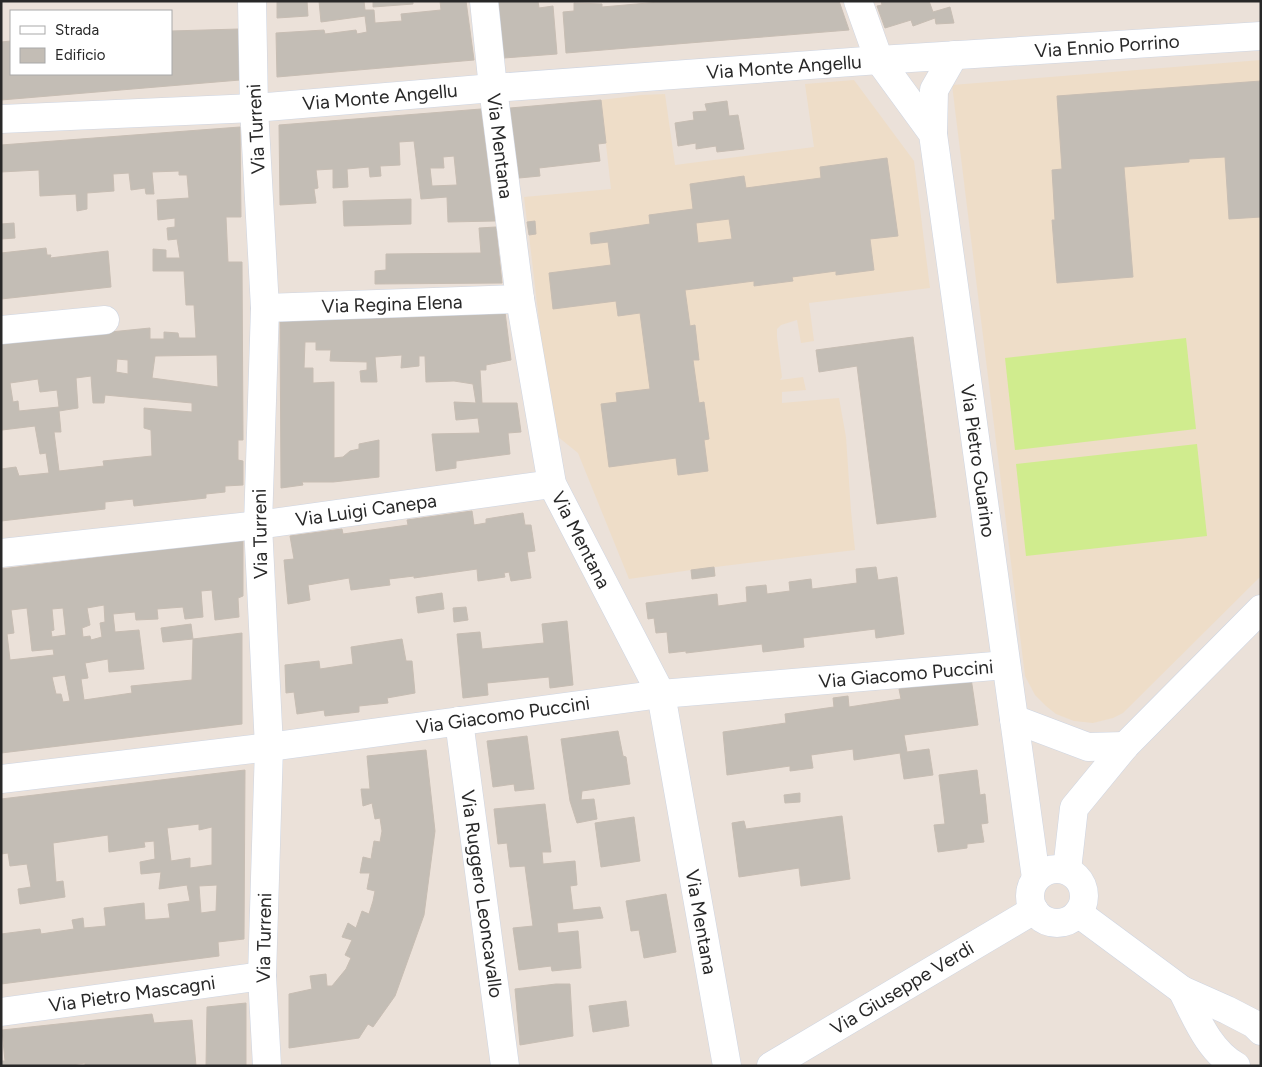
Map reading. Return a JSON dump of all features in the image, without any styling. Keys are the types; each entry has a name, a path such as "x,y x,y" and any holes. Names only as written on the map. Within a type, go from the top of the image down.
{"street":[{"name":"Via Turreni","path":"252,1 254,108 265,308 258,525 269,747 262,976 266,1066"},
{"name":"Via Mentana","path":"484,1 520,299 552,484 661,694 727,1066"},
{"name":"Via Pietro Guarino","path":"858,1 878,60 933,134 1036,878"},
{"name":"Via Ennio Porrino","path":"878,60 1261,36"},
{"path":"933,134 934,90 954,55"},
{"name":"Via Monte Angellu","path":"1,119 254,108 493,88 878,60"},
{"name":"Via Regina Elena","path":"265,308 520,299"},
{"path":"1,330 105,320"},
{"name":"Via Luigi Canepa","path":"1,553 258,525 552,484"},
{"path":"1067,870 1074,808 1125,746 1261,608"},
{"name":"Via Giacomo Puccini","path":"1,779 269,747 661,694 1006,665"},
{"path":"1014,719 1088,747 1125,746"},
{"name":"Via Ruggero Leoncavallo","path":"459,722 505,1066"},
{"path":"1056,868 1067,870 1078,877 1084,889 1084,902 1078,913 1068,921 1055,924 1043,919 1034,910 1030,899 1031,888 1036,878 1045,871 1056,868"},
{"name":"Via Giuseppe Verdi","path":"771,1066 1034,910"},
{"path":"1078,913 1182,990 1259,1026"},
{"name":"Via Pietro Mascagni","path":"1,1012 262,976"},
{"path":"1182,990 1206,1037 1229,1064"}],"shaded area":[{"path":"1261,60 1261,576 1123,713 1113,718 1093,723 1074,721 1056,714 1046,706 1035,695 1025,676 952,85"},
{"path":"854,80 914,161 930,288 809,303 814,341 801,343 797,320 781,325 777,329 777,337 782,377 780,380 803,377 806,390 782,392 782,403 839,398 846,437 855,550 629,579 578,453 552,432 529,235 536,234 535,221 527,222 524,197 611,189 601,100 665,94 675,165 814,147 805,84"}],"green space":[{"path":"1186,338 1196,429 1015,450 1005,358"},
{"path":"1197,444 1207,536 1026,556 1016,464"}],"building":[{"path":"277,1 307,1 308,16 277,18"},
{"path":"319,1 364,1 365,10 374,10 375,23 402,21 401,14 441,10 440,1 466,1 474,60 277,77 276,33 324,30 325,34 356,30 357,34 367,32 365,16 321,22"},
{"path":"373,1 413,1 413,4 373,7"},
{"path":"497,1 538,1 539,8 553,6 557,54 504,58"},
{"path":"671,1 839,1 849,30 566,53 563,12 574,11 574,3 602,4 602,7"},
{"path":"881,1 929,1 933,12 950,7 954,23 936,24 935,18 913,26 911,20 885,28 877,6 882,5"},
{"path":"239,29 240,80 1,100 1,42 10,41 10,75 172,75 172,31"},
{"path":"1261,81 1261,217 1229,219 1225,157 1189,159 1189,162 1124,167 1133,277 1057,283 1052,220 1055,220 1052,170 1062,169 1057,96"},
{"path":"601,100 606,143 598,144 600,161 539,168 540,176 519,178 510,108"},
{"path":"727,101 729,116 738,115 744,149 717,152 716,146 696,149 696,143 678,146 675,123 694,120 693,112 707,111 705,104"},
{"path":"481,109 495,221 448,222 447,197 421,199 414,141 399,142 400,165 380,166 381,176 370,177 369,167 347,169 348,187 333,188 333,169 316,170 318,188 314,189 316,203 280,205 279,125","holes":["454,156 457,185 432,186 430,168 444,168 443,157"]},
{"path":"240,127 241,217 226,217 228,262 242,262 243,440 238,440 238,460 243,461 243,485 225,486 225,492 206,494 206,498 134,506 133,499 105,502 105,509 1,521 1,469 16,467 19,476 49,473 46,453 40,454 35,426 2,430 1,343 150,328 150,339 164,339 164,332 178,333 179,338 196,338 194,305 186,305 184,271 153,271 153,249 166,250 166,258 180,258 177,239 168,240 167,228 175,227 175,218 158,220 157,200 189,198 187,175 179,175 179,171 152,172 154,194 146,194 145,188 131,190 129,173 113,174 114,191 87,193 87,209 77,211 76,194 40,196 39,170 1,172 1,145","holes":["217,355 218,387 152,378 155,356","117,359 128,360 128,374 116,372","91,376 93,403 104,403 105,395 192,403 192,412 144,408 144,428 151,430 152,456 103,461 104,466 59,471 54,432 61,432 59,411 78,408 76,378","38,379 40,392 57,390 59,407 19,411 18,401 13,402 10,383"]},
{"path":"887,158 898,236 870,239 874,270 836,275 836,271 792,277 793,281 754,286 754,281 685,290 690,326 695,325 699,360 693,360 699,403 704,402 709,439 704,440 708,471 678,475 676,458 609,467 601,404 617,402 616,393 650,389 640,313 618,316 616,301 553,309 549,273 611,265 608,242 591,244 590,233 650,224 649,215 693,209 690,184 744,176 746,188 821,178 820,167","holes":["729,219 732,239 698,243 696,223"]},
{"path":"411,199 411,224 344,226 343,201"},
{"path":"535,221 536,234 529,235 527,222"},
{"path":"14,223 15,238 1,239 1,224"},
{"path":"496,227 502,283 375,284 375,271 386,270 386,254 481,253 479,228"},
{"path":"46,248 47,255 51,255 50,258 108,251 111,287 1,299 1,253"},
{"path":"505,312 511,360 486,365 486,370 480,370 482,403 517,403 521,432 508,433 510,454 456,461 456,468 436,471 432,434 480,433 478,418 456,420 454,402 476,403 473,384 454,381 426,382 425,356 419,356 419,366 401,368 402,355 375,357 377,382 361,382 360,371 367,370 367,362 330,361 331,350 316,350 316,342 305,342 304,368 313,368 313,383 334,382 334,458 343,457 350,451 359,449 359,444 379,440 379,477 333,482 302,482 303,485 281,488 280,315"},
{"path":"913,337 936,517 877,524 857,366 819,372 816,350"},
{"path":"472,511 474,525 486,523 486,519 523,513 525,525 531,525 535,551 527,552 531,578 511,581 509,572 504,573 505,577 478,581 477,569 414,578 414,576 389,579 390,585 351,590 349,578 308,585 310,600 288,604 284,560 294,559 290,536 342,529 343,534 408,525 407,520"},
{"path":"243,540 243,596 238,598 239,617 215,620 212,590 201,591 203,617 185,619 183,607 157,609 158,619 136,620 135,612 113,614 115,632 139,630 144,669 109,672 108,659 85,663 88,678 81,679 84,700 132,693 131,686 192,680 193,639 242,633 242,724 1,753 1,569","holes":["104,605 105,622 100,623 102,637 91,640 90,636 83,637 82,628 90,625 87,608","27,608 32,651 53,649 54,655 10,660 7,634 14,633 11,610","63,608 66,635 52,637 51,631 54,630 52,609","65,675 70,701 63,702 61,694 56,694 52,677"]},
{"path":"714,567 715,576 692,579 691,570"},
{"path":"876,567 878,580 897,577 904,634 876,638 875,629 803,638 804,647 763,652 762,644 686,653 686,651 669,653 667,632 656,633 654,618 648,619 646,603 717,594 718,606 747,602 746,587 766,585 767,594 790,591 789,582 811,579 812,589 857,583 856,569"},
{"path":"442,593 444,609 418,613 416,597"},
{"path":"466,607 468,620 454,622 453,608"},
{"path":"567,621 573,685 550,688 549,677 487,683 488,695 463,698 457,634 480,632 482,649 544,643 542,624"},
{"path":"191,624 193,639 163,642 161,628"},
{"path":"402,639 406,661 412,661 415,693 387,698 388,703 359,706 359,712 325,716 324,710 297,714 294,692 286,693 285,665 319,661 320,669 353,664 351,647"},
{"path":"971,678 978,725 904,735 907,752 929,749 933,775 904,779 900,753 854,760 853,749 811,755 813,768 790,771 790,766 727,775 723,732 786,723 785,714 834,707 833,698 848,696 849,707 901,699 899,689"},
{"path":"618,731 623,756 626,757 630,784 582,791 581,800 594,799 597,819 577,823 570,801 561,739"},
{"path":"527,736 534,789 515,791 514,784 493,787 487,741"},
{"path":"426,750 435,831 424,915 395,996 373,1027 368,1024 359,1038 289,1048 289,994 312,989 310,976 326,974 327,986 332,986 346,969 351,958 345,955 352,940 342,937 348,923 356,928 362,911 369,914 373,901 375,891 367,889 370,873 360,873 363,857 371,859 374,841 380,842 382,831 380,818 375,819 372,803 363,806 361,789 370,789 367,756"},
{"path":"245,770 244,939 218,942 219,956 1,984 1,934 40,929 41,934 74,929 72,920 83,918 84,928 106,926 104,908 144,903 145,920 170,918 168,904 190,901 187,885 159,889 161,872 141,874 140,862 155,859 154,841 144,842 145,847 109,852 108,835 53,843 56,882 63,881 65,897 20,904 18,889 31,887 27,864 10,866 8,853 1,854 1,799","holes":["199,824 199,830 212,827 212,865 190,868 190,858 171,861 167,828","217,885 216,911 201,913 199,886"]},
{"path":"977,770 980,795 985,794 988,823 981,824 984,842 967,844 967,848 938,852 934,825 945,824 939,775"},
{"path":"800,793 800,802 785,803 784,795"},
{"path":"545,804 551,852 542,852 543,864 575,861 577,885 570,886 573,910 600,907 603,918 557,923 558,933 578,931 581,968 552,971 551,966 519,970 513,928 533,926 525,866 510,867 507,843 498,844 494,809"},
{"path":"842,816 850,879 801,886 799,868 739,877 732,823 744,821 746,829"},
{"path":"634,817 640,861 601,867 595,823"},
{"path":"666,894 676,952 644,958 639,930 631,931 626,901"},
{"path":"570,984 573,1036 520,1045 515,989"},
{"path":"626,1001 629,1026 593,1032 589,1006"},
{"path":"246,1003 246,1066 206,1066 207,1007"},
{"path":"152,1014 154,1023 192,1020 196,1066 85,1066 85,1063 65,1066 1,1066 1,1061 5,1061 2,1030"}]}
